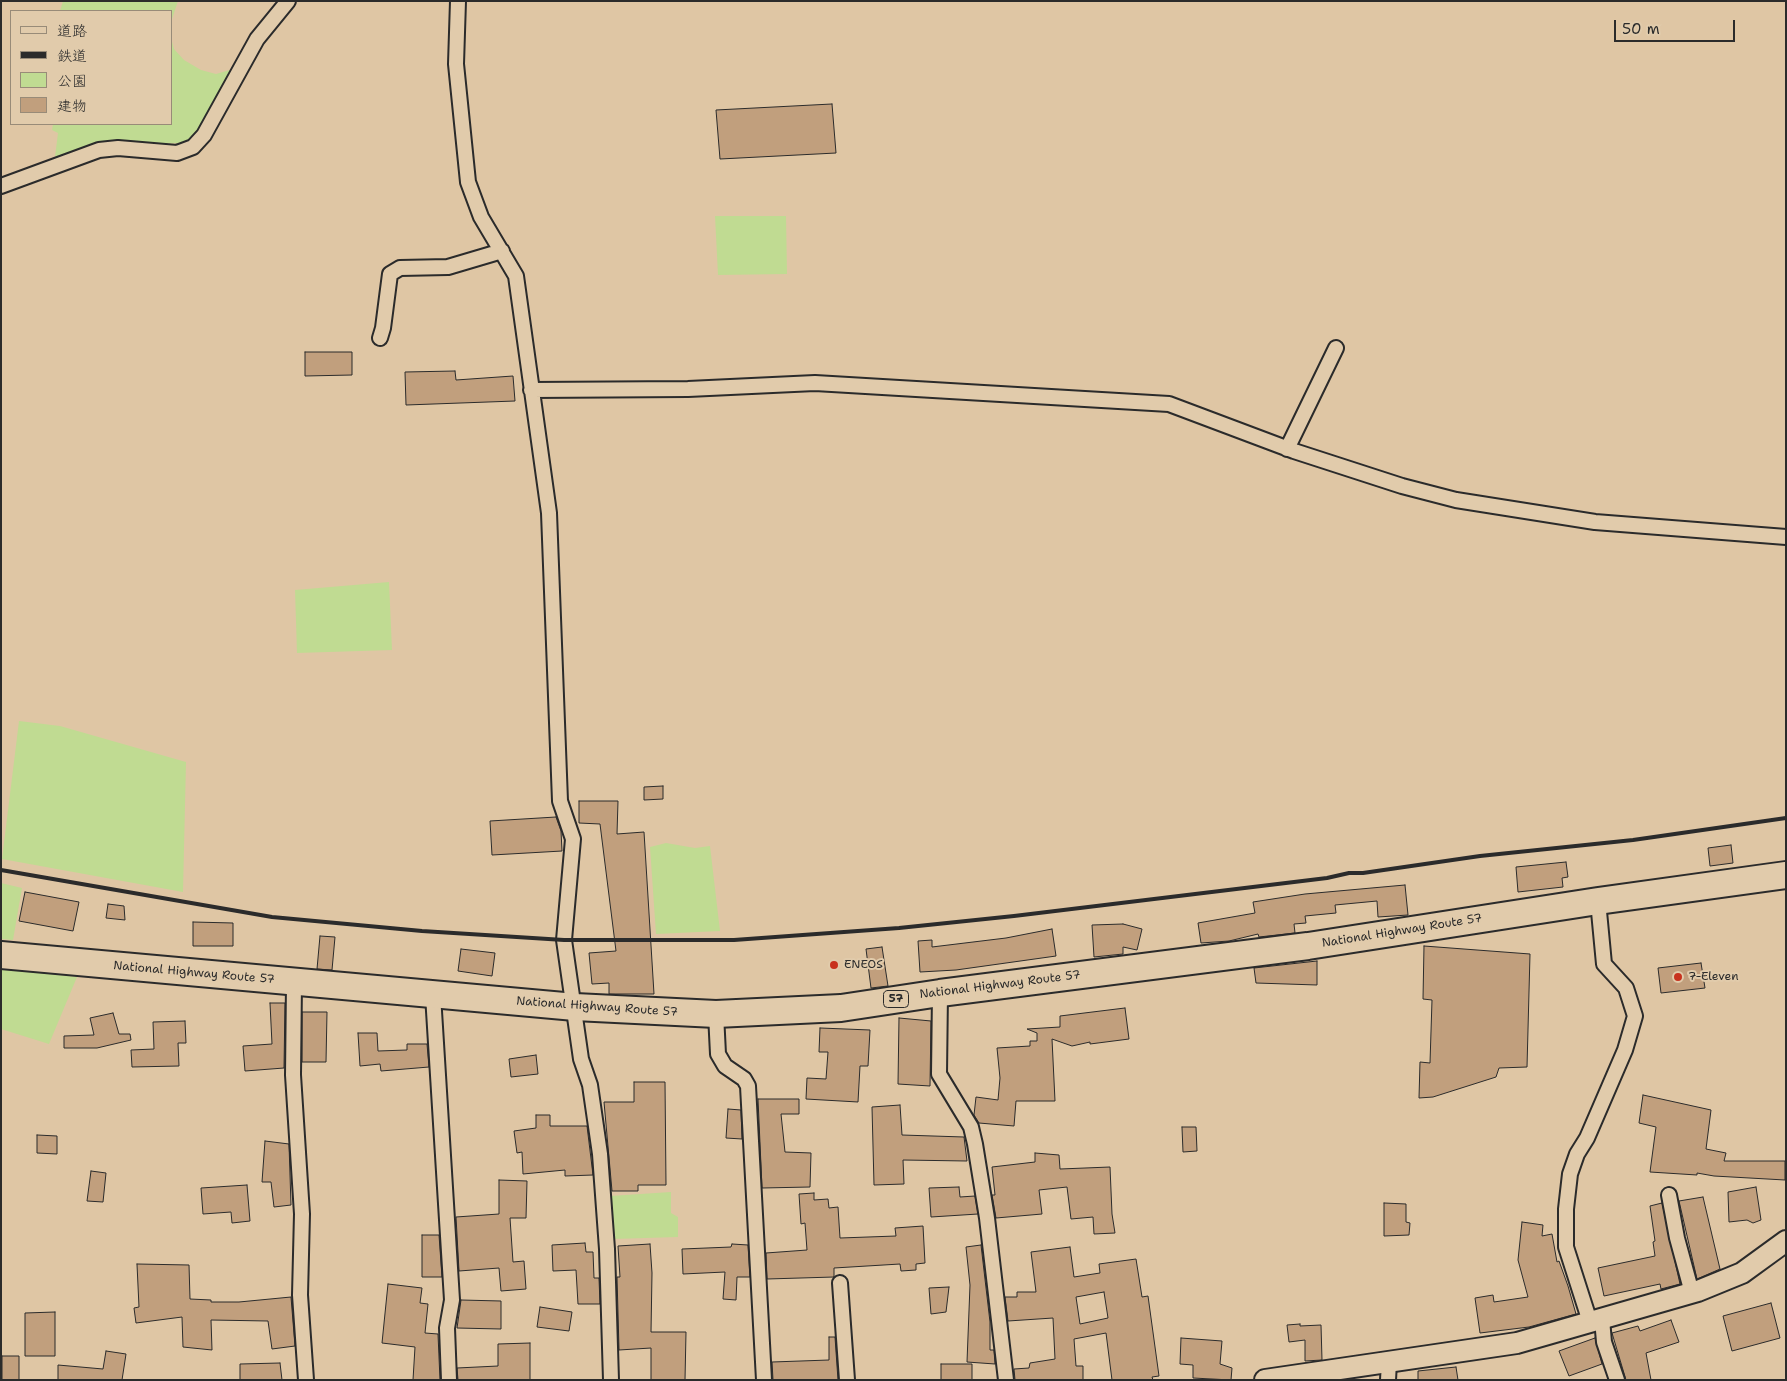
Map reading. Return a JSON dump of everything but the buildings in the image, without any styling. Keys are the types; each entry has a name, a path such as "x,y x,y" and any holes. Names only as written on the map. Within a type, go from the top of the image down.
{"highway":[{"name":"National Highway Route 57","path":"1,955 575,1007 716,1014 841,1008 940,993 1308,946 1598,900 1786,875"}],"street":[{"path":"1,186 99,150 118,148 177,153 193,147 204,135 257,39 288,1"},
{"path":"458,1 456,64 468,182 481,217 516,276 549,513 560,801 573,839 564,940 581,1059 590,1085 600,1154 607,1249 611,1380"},
{"path":"380,338 390,274 400,268 448,267 502,251"},
{"path":"1288,449 1336,348"},
{"path":"531,390 688,389 815,383 1169,404 1288,449 1402,486 1456,500 1596,522 1786,537"},
{"path":"1598,900 1604,964 1626,988 1635,1016 1626,1050 1587,1138 1577,1154 1570,1174 1566,1209 1566,1247 1596,1321 1617,1380"},
{"path":"294,983 293,1075 302,1214 300,1295 306,1380"},
{"path":"940,993 939,1074 943,1084 971,1127 975,1144 987,1218 1006,1380"},
{"path":"433,995 452,1300 447,1328 449,1380"},
{"path":"716,1014 718,1054 725,1066 744,1079 748,1086 764,1380"},
{"path":"1669,1195 1676,1238 1692,1294"},
{"path":"1265,1380 1389,1371 1517,1343 1692,1294 1742,1273 1786,1241"},
{"path":"840,1283 847,1380"}],"green space":[{"path":"63,1 178,1 172,19 172,10 60,10"},
{"path":"172,42 174,49 184,60 201,70 216,74 233,69 208,117 192,138 180,143 104,142 55,157 58,133 52,130 53,125 172,125"},
{"path":"715,216 786,216 787,274 718,275"},
{"path":"389,582 392,650 297,653 295,590"},
{"path":"19,721 60,726 186,762 183,892 2,859"},
{"path":"666,843 695,848 710,846 720,931 656,934 650,847"},
{"path":"1,883 22,888 13,940 1,939"},
{"path":"1,968 77,977 49,1044 1,1029"},
{"path":"671,1192 671,1213 678,1217 678,1237 614,1239 610,1196"}],"railway":[{"path":"1,870 272,917 422,931 564,940 734,940 899,928 1014,916 1327,878 1349,873 1363,873 1480,856 1633,840 1786,818"}],"place":[{"name":"ENEOS","path":"834,965"},
{"name":"7-Eleven","path":"1678,977"}]}
